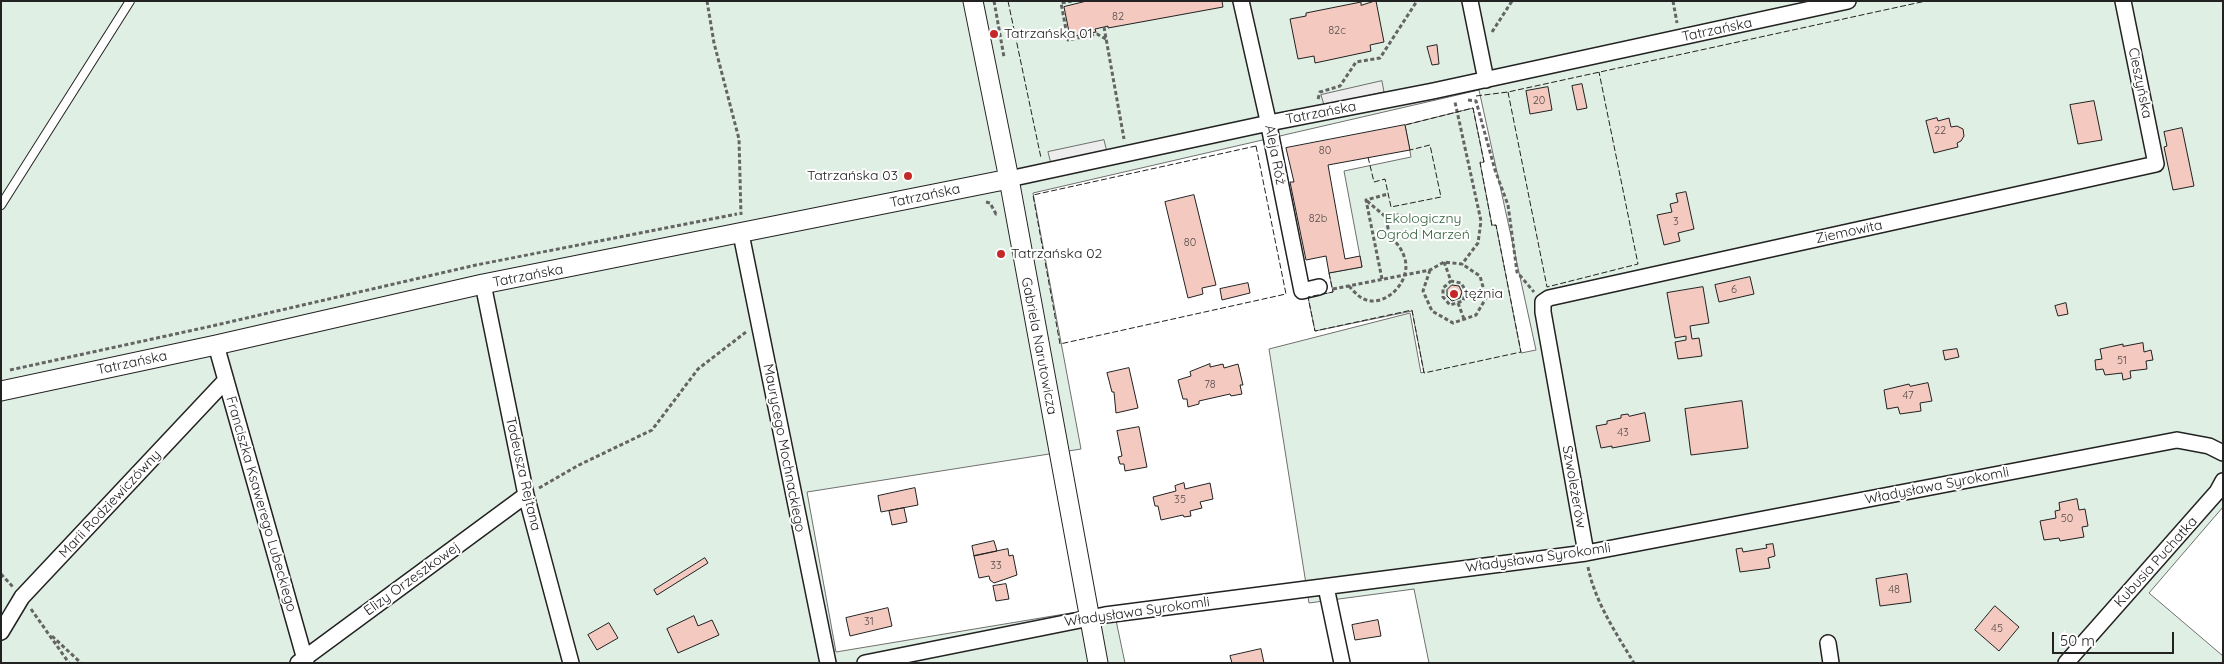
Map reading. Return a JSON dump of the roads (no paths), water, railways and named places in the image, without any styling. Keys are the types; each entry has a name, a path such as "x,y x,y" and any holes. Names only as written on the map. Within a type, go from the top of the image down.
{"street":[{"name":"Gabriela Narutowicza","path":"973,1 1009,179 1098,663"},
{"name":"Aleja Róż","path":"1242,1 1269,123 1302,291 1326,288"},
{"path":"1470,1 1486,80"},
{"name":"Tatrzańska","path":"1,390 216,345 483,284 1009,179 1269,123 1486,80 1848,1"},
{"name":"Cieszyńska","path":"2123,1 2156,164"},
{"name":"Ziemowita","path":"1543,302 1549,298 2156,164"},
{"name":"Maurycego Mochnackiego","path":"741,234 828,663"},
{"name":"Tadeusza Rejtana","path":"483,284 526,495 571,663"},
{"name":"Szwoleżerów","path":"1543,302 1543,312 1586,553"},
{"name":"Franciszka Ksawerego Lubeckiego","path":"216,345 303,661"},
{"name":"Marii Rodziewiczówny","path":"1,632 22,597 226,380"},
{"name":"Władysława Syrokomli","path":"865,663 1090,618 1586,553 2177,440 2209,446 2223,453"},
{"name":"Kubusia Puchatka","path":"2066,663 2217,492 2223,481"},
{"name":"Elizy Orzeszkowej","path":"303,661 526,495"},
{"path":"1326,587 1342,663"},
{"path":"1828,643 1831,663"}],"lane":[{"path":"1,205 130,1"}],"place":[{"name":"Tatrzańska 01","path":"994,34"},
{"name":"Tatrzańska 03","path":"908,176"},
{"name":"Tatrzańska 02","path":"1001,254"},
{"name":"tężnia","path":"1454,294"}],"park label":[{"name":"Ekologiczny Ogród Marzeń","path":"1423,227"}]}
